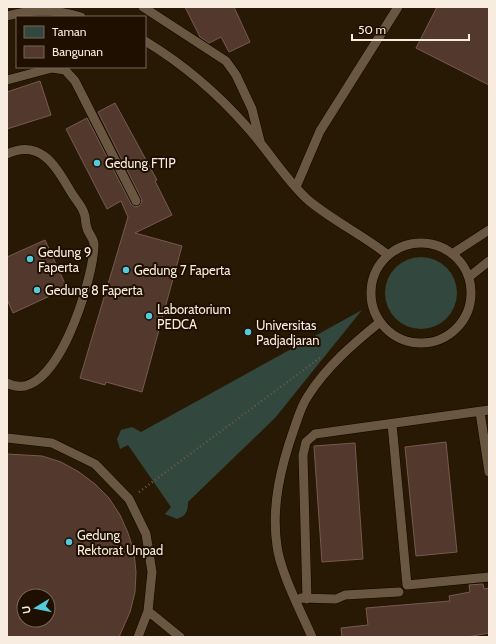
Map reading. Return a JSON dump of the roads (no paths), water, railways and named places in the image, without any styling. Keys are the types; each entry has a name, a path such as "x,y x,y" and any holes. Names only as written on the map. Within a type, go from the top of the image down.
{"lane":[{"path":"143,7 226,61 236,75 252,109 260,143"},
{"path":"296,187 320,132 398,7"},
{"path":"7,16 38,10 59,11 77,16"},
{"path":"146,42 168,56 222,100 308,200 388,255"},
{"path":"7,80 52,68 65,70 75,81 136,201"},
{"path":"7,154 21,149 31,149 42,153 50,161 84,212 86,228 94,242 86,293 79,314 66,342 50,365 34,384 21,387 7,383"},
{"path":"452,254 489,230"},
{"path":"418,243 427,243 441,247 459,260 469,276 471,299 468,311 461,324 446,338 420,344 409,342 390,333 380,322 373,306 372,284 376,272 388,255 405,246 418,243"},
{"path":"469,276 489,262"},
{"path":"312,637 277,546 278,489 283,464 300,411 308,395 350,346 380,322"},
{"path":"307,598 303,454 306,442 315,434 484,411 489,472"},
{"path":"392,424 407,585 489,577"},
{"path":"7,438 52,443 95,464 129,499 146,534 152,572 148,611 138,637"},
{"path":"296,598 336,599 345,595 399,592"},
{"path":"148,611 180,637"}],"place":[{"name":"Gedung FTIP","path":"97,163"},
{"name":"Gedung 9 Faperta","path":"30,259"},
{"name":"Gedung 7 Faperta","path":"126,270"},
{"name":"Gedung 8 Faperta","path":"37,290"},
{"name":"Laboratorium PEDCA","path":"149,316"},
{"name":"Universitas Padjadjaran","path":"248,332"},
{"name":"Gedung Rektorat Unpad","path":"69,542"}]}
